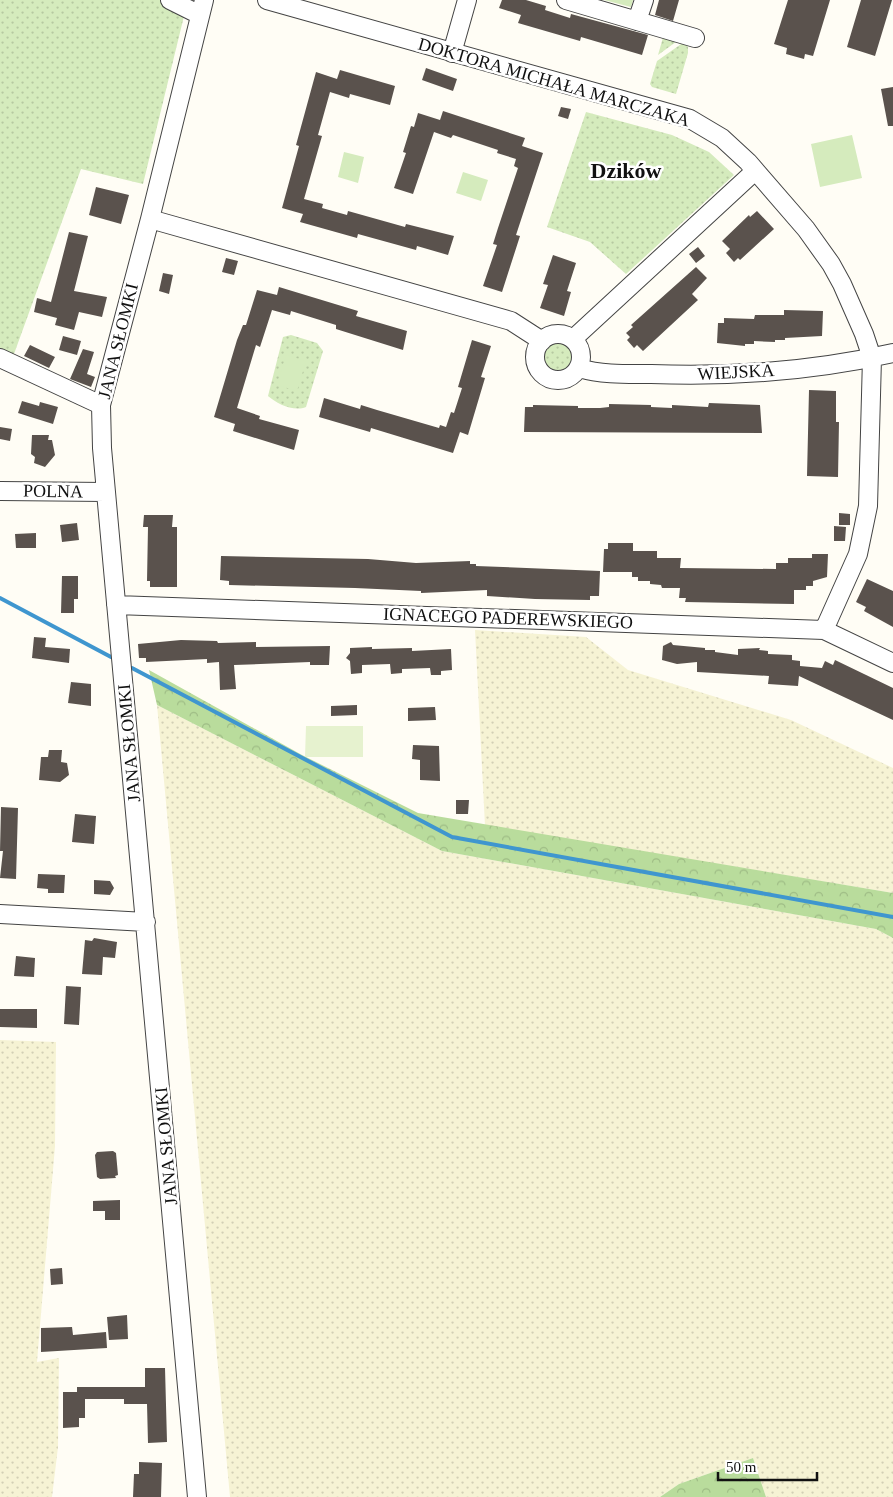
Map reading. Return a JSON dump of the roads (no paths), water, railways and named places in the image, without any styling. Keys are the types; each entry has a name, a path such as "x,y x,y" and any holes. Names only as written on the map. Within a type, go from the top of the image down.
{"street":[{"path":"170,0 202,7"},
{"name":"DOKTORA MICHAŁA MARCZAKA","path":"267,0 690,119 722,138 755,171 806,229 830,264 864,334 872,358 868,506 858,554 824,630"},
{"path":"452,53 467,0"},
{"path":"566,0 695,38"},
{"path":"637,21 644,0"},
{"name":"JANA SŁOMKI","path":"197,1497 106,492 101,405 150,219 202,7"},
{"path":"573,339 755,171"},
{"path":"150,219 496,316 527,330 540,343"},
{"path":"561,334 573,339 581,353 579,368 568,379 560,381 545,377 536,366 535,352 540,343 547,336 561,334"},
{"name":"WIEJSKA","path":"579,368 604,373 702,376 756,373 872,358 893,353"},
{"path":"0,358 101,405"},
{"name":"POLNA","path":"0,491 106,492"},
{"name":"IGNACEGO PADEREWSKIEGO","path":"116,605 824,630 893,663"},
{"path":"0,914 146,922"}],"waterway":[{"path":"0,598 111,657"},
{"path":"132,668 452,837 893,917"}],"district":[{"name":"Dzików","path":"626,170"}]}
